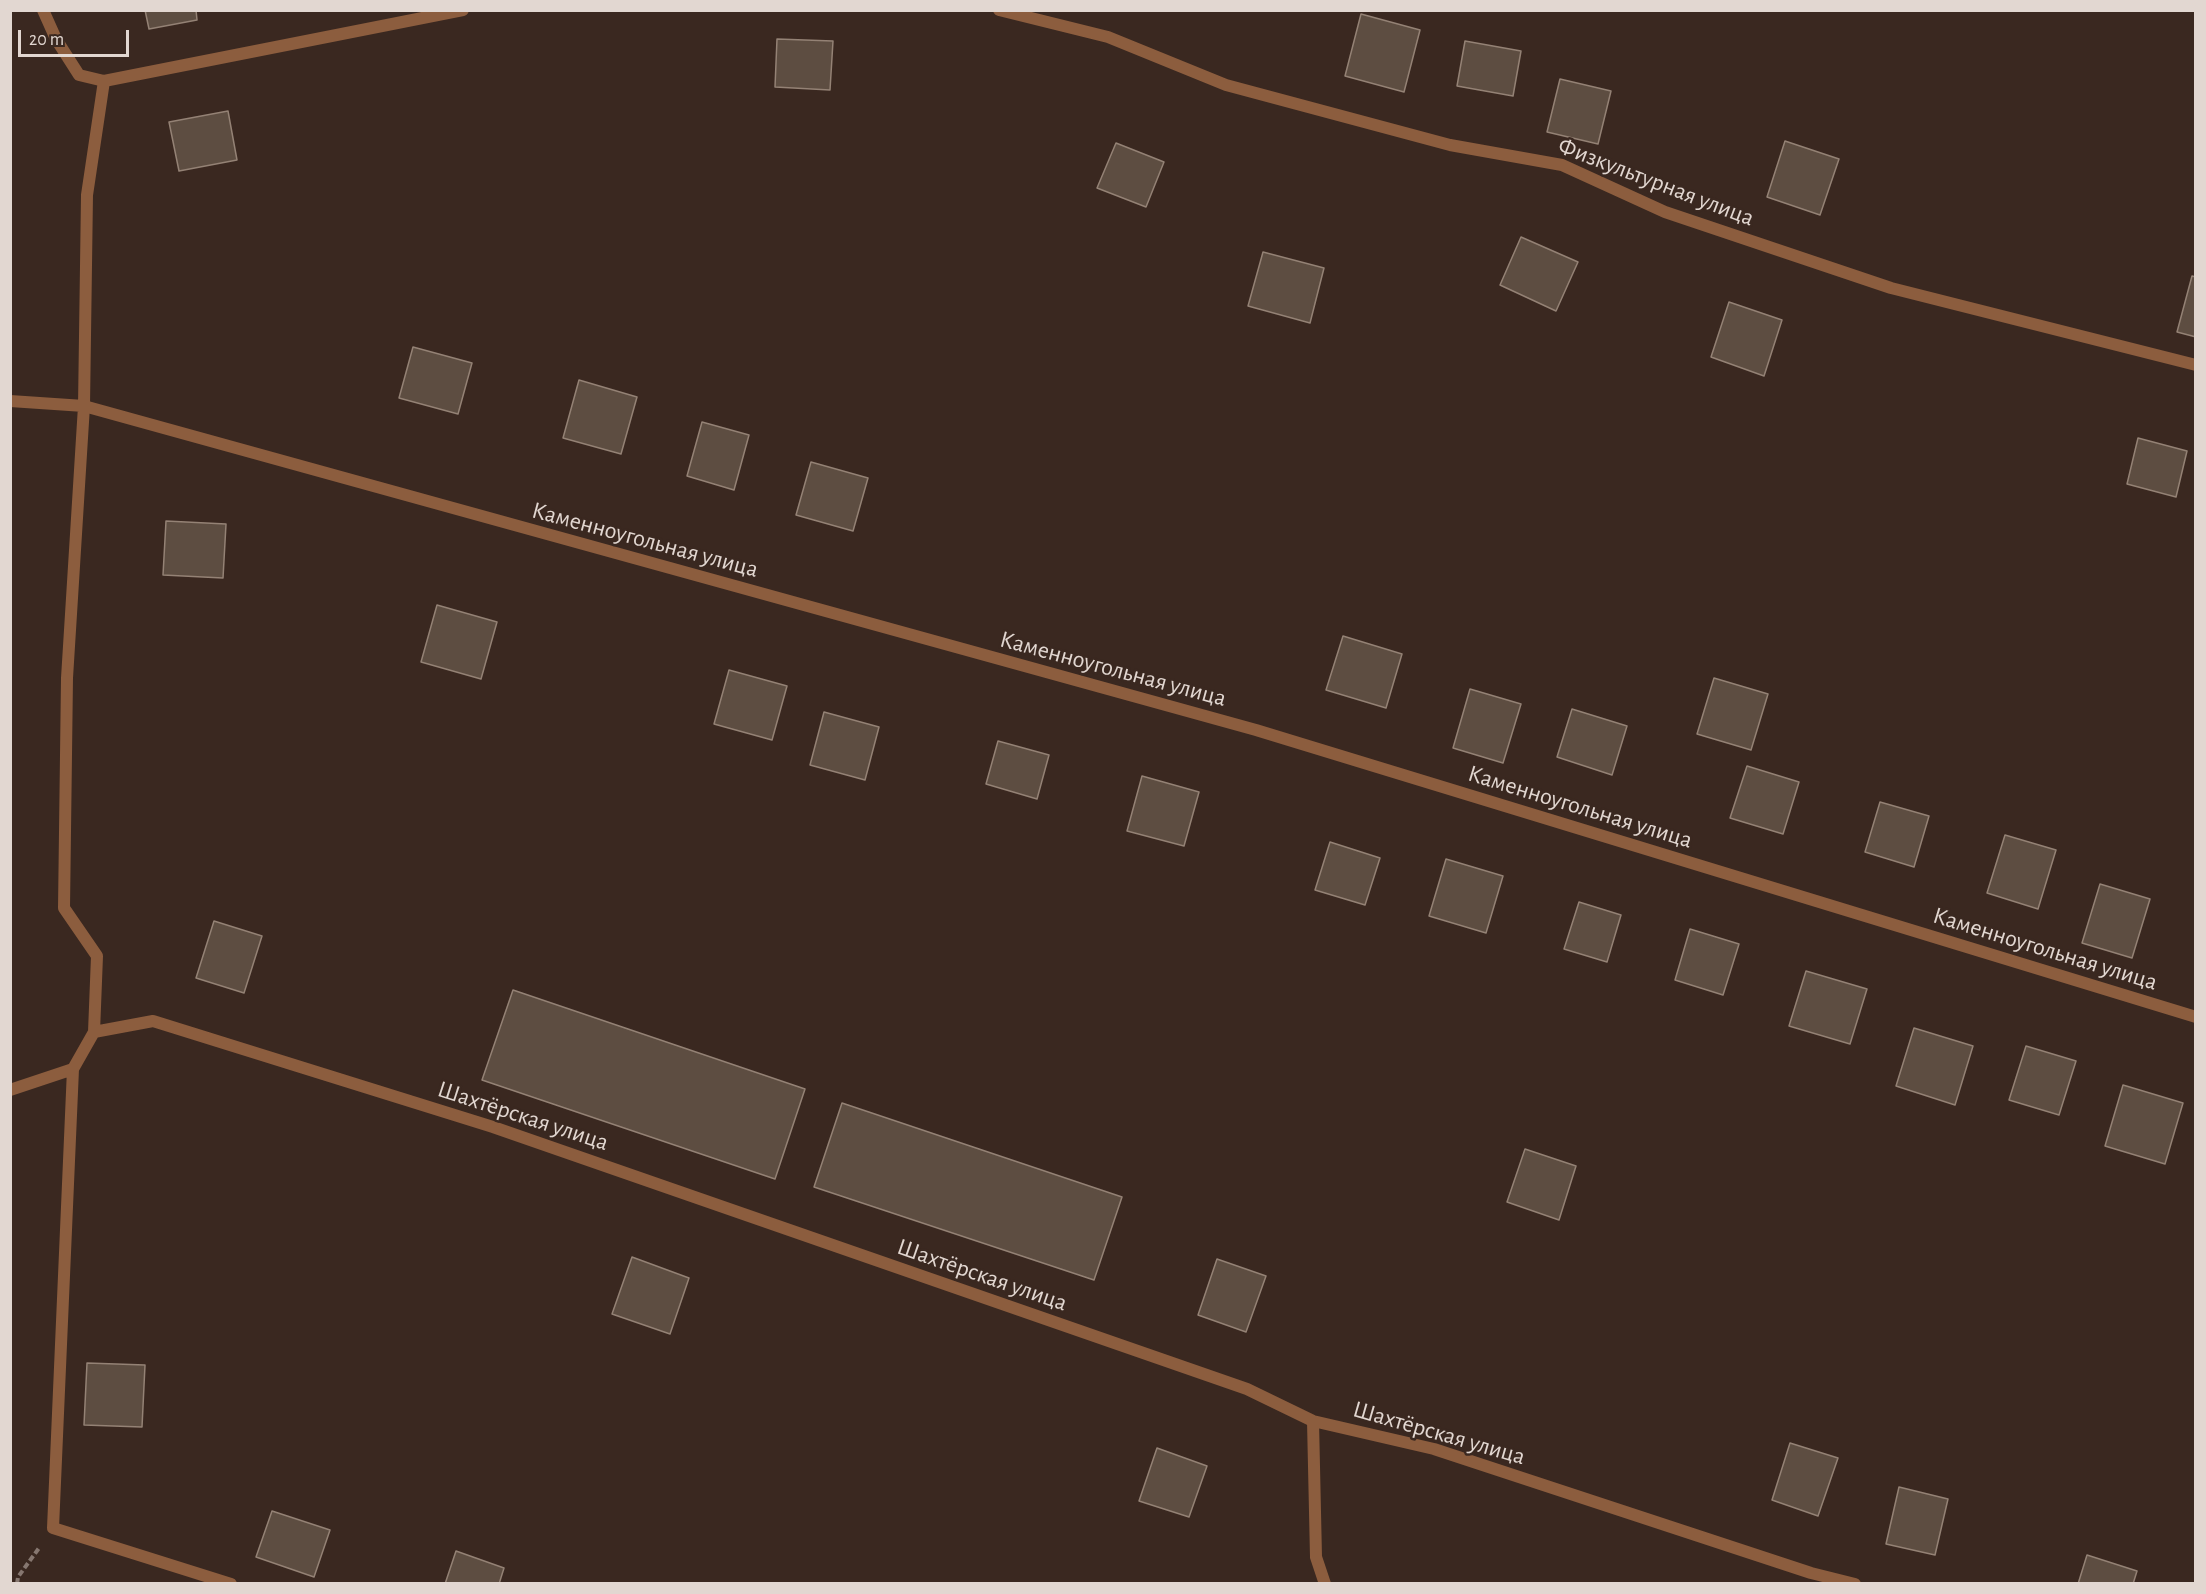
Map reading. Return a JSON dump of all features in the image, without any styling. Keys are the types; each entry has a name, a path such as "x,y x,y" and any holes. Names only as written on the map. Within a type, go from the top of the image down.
{"street":[{"path":"44,10 56,39 79,75 104,81 463,10"},
{"name":"Физкультурная улица","path":"999,10 1108,37 1226,85 1450,145 1562,165 1665,212 1891,288 2196,365"},
{"path":"104,81 87,195 84,406 67,678 64,908 97,956 94,1032 73,1069 53,1528 231,1584"},
{"name":"Каменноугольная улица","path":"10,400 84,406 1256,730 2196,1017"},
{"name":"Шахтёрская улица","path":"94,1032 153,1021 493,1127 1236,1385 1313,1421 1434,1449 1811,1573 1855,1584"},
{"path":"10,1090 73,1069"},
{"path":"1313,1421 1316,1557 1325,1584"}],"path":[{"path":"17,1584 18,1577 53,1528"}],"building":[{"path":"145,10 196,10 197,20 149,29"},
{"path":"1361,14 1420,30 1404,92 1345,76"},
{"path":"777,39 833,41 830,90 775,87"},
{"path":"1465,41 1521,51 1513,96 1457,86"},
{"path":"1560,79 1611,91 1598,144 1547,132"},
{"path":"228,111 237,160 179,171 169,122"},
{"path":"1785,141 1839,159 1820,215 1767,197"},
{"path":"1116,143 1164,162 1146,207 1097,188"},
{"path":"1521,237 1578,262 1556,311 1500,285"},
{"path":"1263,252 1324,268 1310,323 1248,306"},
{"path":"2192,276 2196,277 2196,337 2177,332"},
{"path":"1729,302 1782,320 1764,376 1711,357"},
{"path":"413,347 472,363 458,414 399,398"},
{"path":"579,380 637,397 621,454 563,438"},
{"path":"702,422 749,435 734,490 687,476"},
{"path":"2138,438 2187,451 2176,497 2127,484"},
{"path":"811,462 868,478 853,531 796,515"},
{"path":"166,521 226,524 223,578 163,575"},
{"path":"437,605 497,622 481,679 421,662"},
{"path":"1343,636 1402,654 1386,708 1326,690"},
{"path":"729,670 787,686 772,740 714,724"},
{"path":"1714,678 1768,694 1751,750 1697,734"},
{"path":"1470,689 1521,704 1503,763 1453,748"},
{"path":"1572,709 1627,726 1612,775 1557,757"},
{"path":"824,712 879,727 865,780 810,765"},
{"path":"998,741 1049,755 1037,799 986,784"},
{"path":"1747,766 1799,782 1783,834 1730,818"},
{"path":"1142,776 1199,792 1184,846 1127,831"},
{"path":"1880,802 1929,816 1914,867 1865,852"},
{"path":"2005,835 2056,850 2038,909 1987,893"},
{"path":"1330,842 1380,858 1365,905 1315,890"},
{"path":"1446,859 1503,876 1486,933 1429,916"},
{"path":"2100,884 2150,899 2132,958 2082,943"},
{"path":"1579,902 1621,915 1607,962 1564,949"},
{"path":"214,921 262,936 244,993 196,978"},
{"path":"1690,929 1739,944 1723,995 1675,980"},
{"path":"1806,971 1867,989 1850,1044 1789,1026"},
{"path":"513,990 805,1089 775,1179 482,1080"},
{"path":"1914,1028 1973,1046 1955,1105 1896,1086"},
{"path":"2026,1046 2076,1061 2059,1115 2009,1100"},
{"path":"2123,1085 2183,1103 2165,1164 2105,1146"},
{"path":"842,1103 1122,1197 1094,1280 814,1187"},
{"path":"1525,1149 1576,1166 1559,1220 1507,1202"},
{"path":"632,1257 689,1278 670,1334 612,1314"},
{"path":"1217,1259 1266,1276 1246,1332 1198,1315"},
{"path":"87,1363 145,1365 142,1427 84,1425"},
{"path":"1790,1443 1838,1458 1818,1516 1772,1500"},
{"path":"1157,1448 1207,1466 1189,1517 1139,1501"},
{"path":"1899,1487 1948,1499 1935,1555 1886,1544"},
{"path":"272,1511 330,1530 314,1577 256,1557"},
{"path":"456,1551 504,1568 499,1584 445,1584"},
{"path":"2087,1555 2137,1571 2133,1584 2078,1584"}]}
